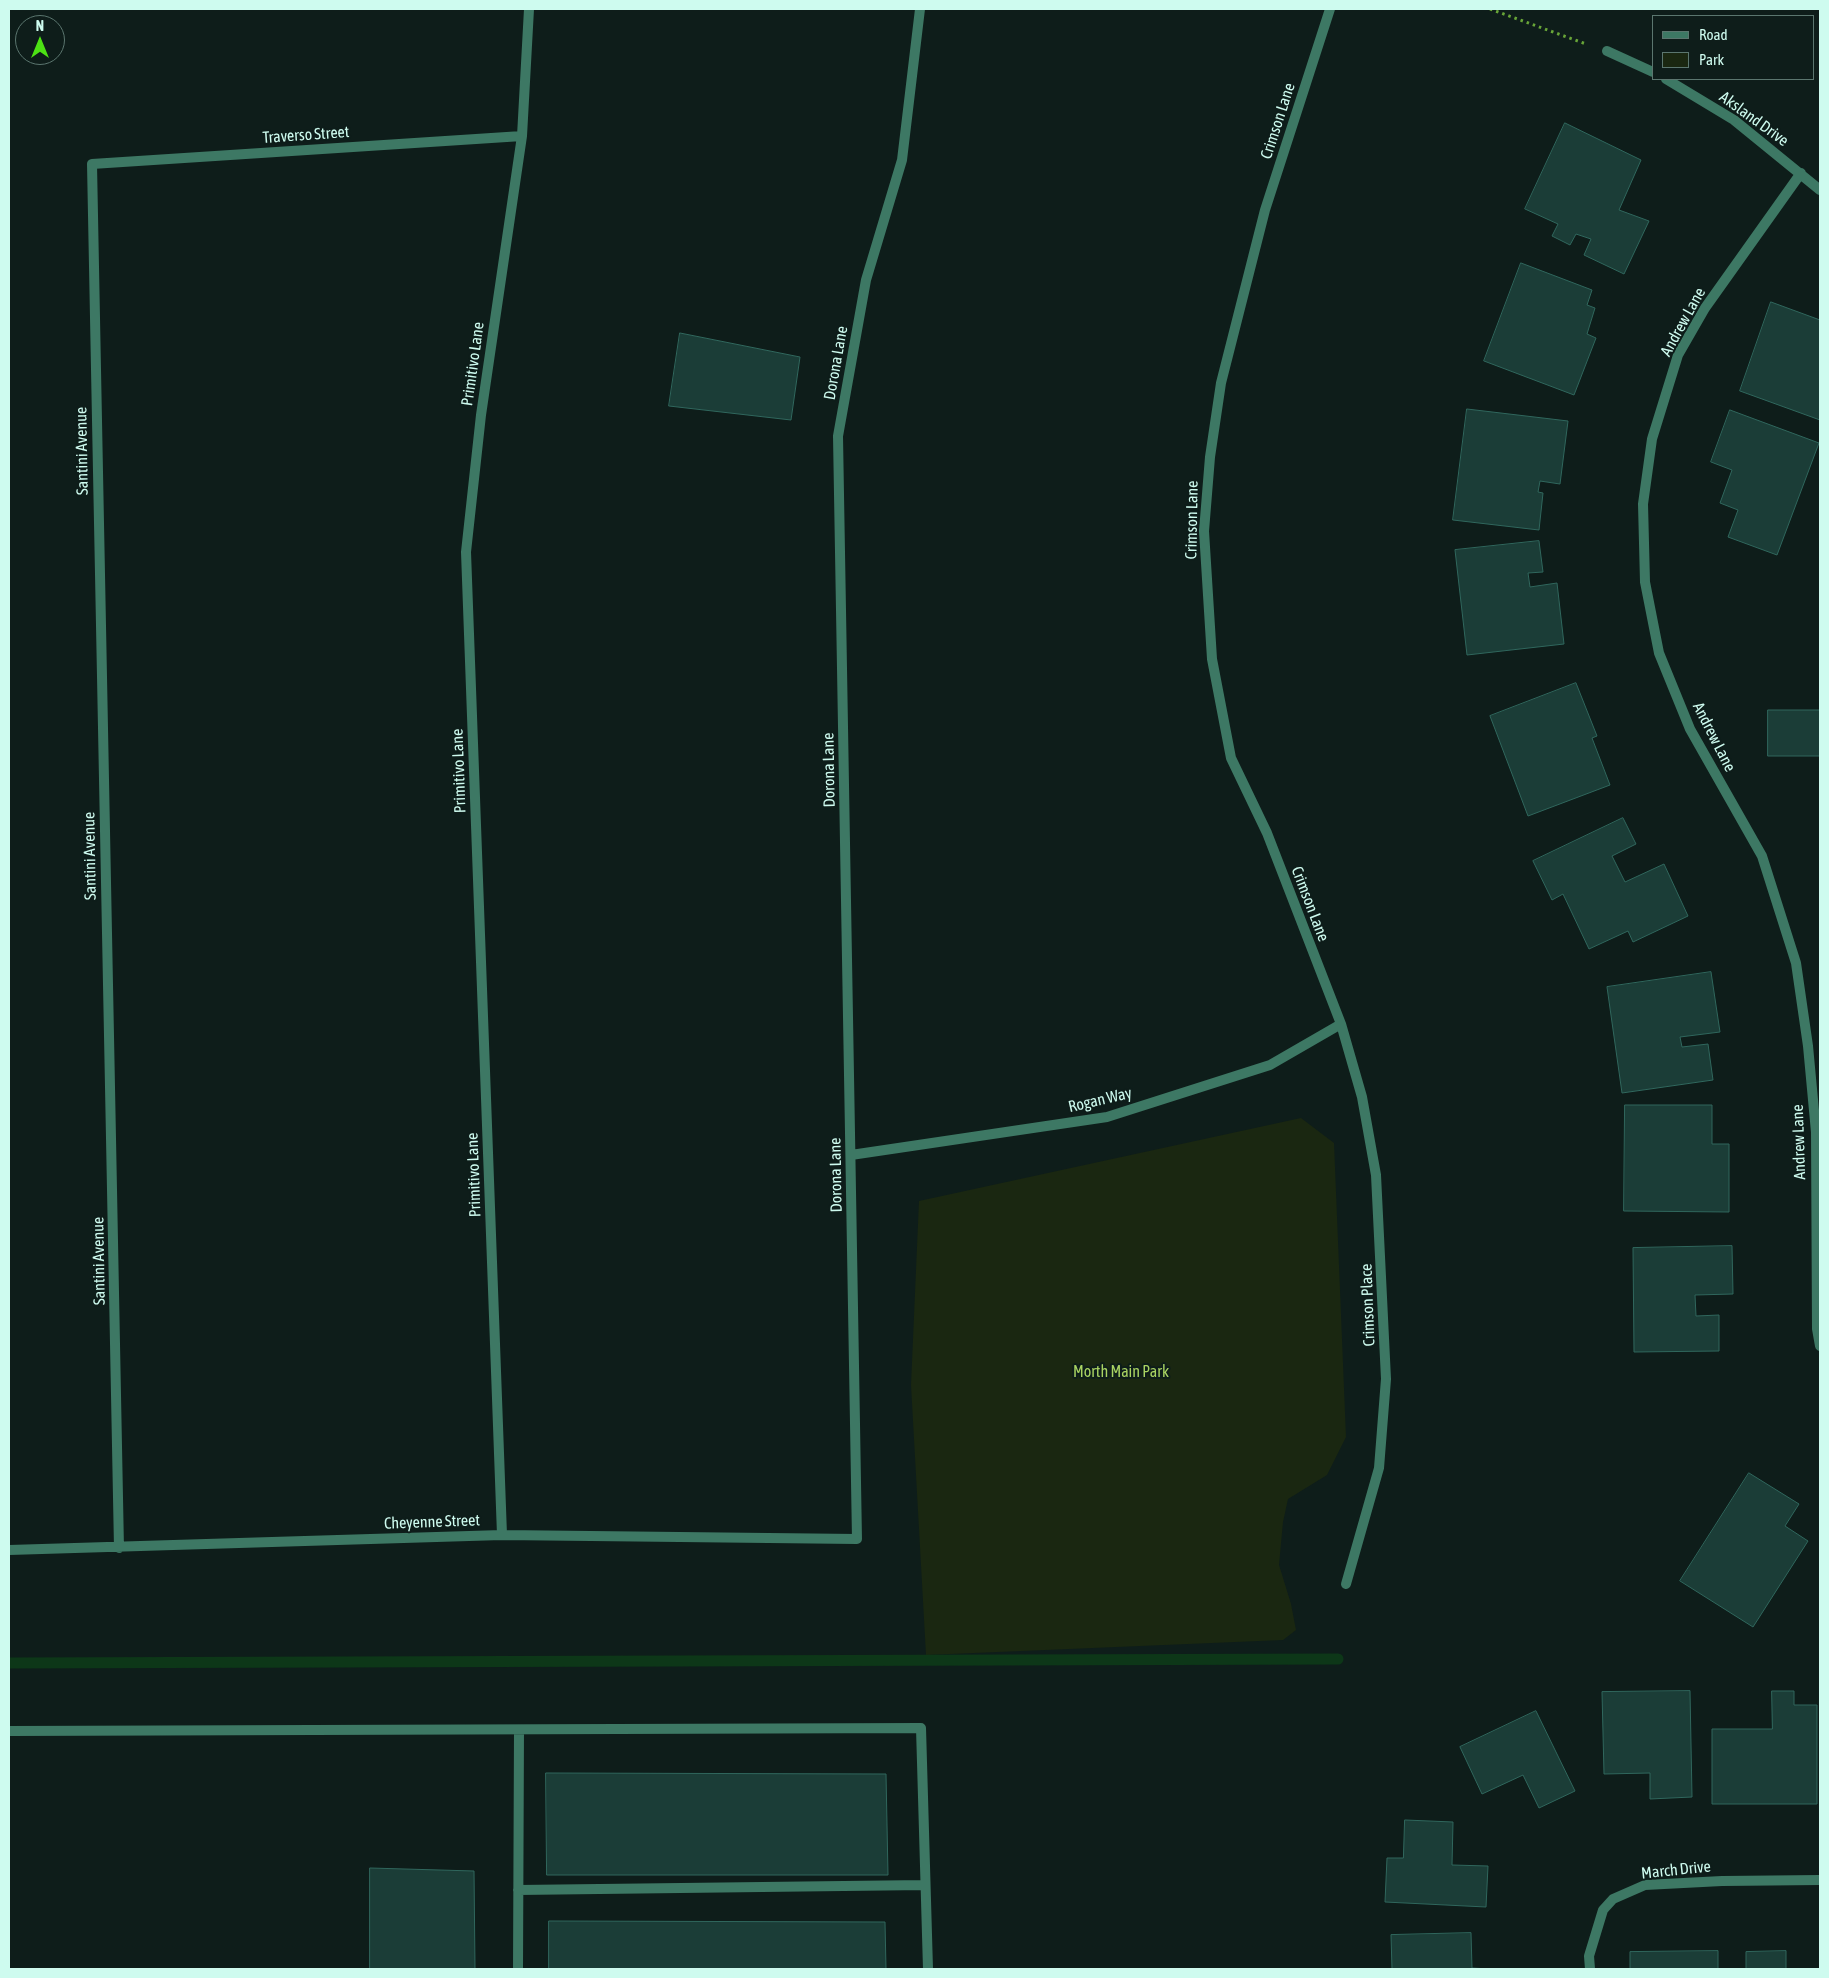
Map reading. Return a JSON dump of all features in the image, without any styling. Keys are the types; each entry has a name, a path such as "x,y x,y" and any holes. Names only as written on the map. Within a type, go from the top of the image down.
{"street":[{"name":"Primitivo Lane","path":"502,1535 466,552 481,415 522,136 529,9"},
{"name":"Dorona Lane","path":"857,1539 838,436 866,280 902,160 920,9"},
{"name":"Crimson Lane","path":"1330,9 1265,210 1221,383 1210,457 1204,530 1212,659 1231,758 1267,833 1341,1024"},
{"path":"1607,52 1652,72"},
{"name":"Aksland Drive","path":"1668,80 1734,120 1820,190"},
{"name":"Traverso Street","path":"92,164 522,136"},
{"name":"Santini Avenue","path":"92,164 119,1548"},
{"name":"Andrew Lane","path":"1801,173 1705,308 1678,355 1652,439 1643,514 1645,582 1659,653 1690,730 1762,856 1796,963 1808,1046 1816,1132 1816,1329 1820,1346"},
{"name":"Rogan Way","path":"851,1155 1107,1117 1270,1065 1341,1024"},
{"name":"Crimson Place","path":"1341,1024 1362,1097 1376,1175 1386,1379 1379,1468 1346,1584"},
{"name":"Cheyenne Street","path":"9,1550 502,1535 857,1539"},
{"path":"9,1731 921,1728 928,1969"},
{"path":"518,1969 519,1730"},
{"name":"March Drive","path":"1590,1969 1590,1956 1603,1910 1613,1899 1645,1885 1722,1881 1820,1880"},
{"path":"518,1890 925,1885"}],"path":[{"path":"1490,9 1607,52"}],"green space":[{"name":"Morth Main Park","path":"1301,1118 1334,1143 1346,1437 1327,1475 1288,1499 1283,1522 1279,1565 1291,1604 1296,1630 1283,1640 926,1655 911,1385 919,1201"}],"building":[{"path":"1565,123 1641,160 1619,210 1649,221 1624,274 1584,255 1591,239 1576,234 1570,245 1552,236 1558,224 1525,209"},
{"path":"1521,263 1592,290 1587,305 1595,308 1587,334 1596,338 1574,395 1484,361"},
{"path":"1771,302 1820,320 1820,420 1740,391"},
{"path":"680,333 800,357 791,420 669,406"},
{"path":"1467,409 1568,421 1560,484 1540,481 1538,492 1543,493 1539,530 1453,520"},
{"path":"1730,410 1819,443 1777,555 1728,537 1738,510 1720,503 1732,470 1711,462"},
{"path":"1539,541 1543,572 1528,573 1530,587 1557,583 1564,644 1467,655 1455,550"},
{"path":"1576,683 1597,736 1592,738 1610,785 1528,816 1490,716"},
{"path":"1768,710 1820,710 1820,756 1768,756"},
{"path":"1623,818 1636,844 1612,856 1625,882 1664,864 1688,916 1633,942 1628,931 1589,949 1563,894 1552,900 1533,861"},
{"path":"1711,972 1720,1032 1680,1037 1682,1047 1708,1044 1713,1080 1622,1093 1607,987"},
{"path":"1625,1105 1712,1105 1712,1144 1729,1144 1729,1212 1624,1211"},
{"path":"1732,1246 1733,1294 1695,1295 1696,1316 1719,1315 1719,1351 1634,1352 1633,1248"},
{"path":"1749,1473 1799,1504 1785,1526 1808,1541 1753,1627 1680,1581"},
{"path":"1690,1691 1692,1797 1650,1799 1650,1773 1604,1774 1602,1692"},
{"path":"1772,1691 1794,1691 1794,1705 1817,1705 1817,1804 1712,1804 1712,1729 1772,1729"},
{"path":"1536,1711 1575,1791 1539,1808 1523,1775 1482,1794 1460,1747"},
{"path":"546,1773 886,1774 888,1875 547,1875"},
{"path":"1405,1820 1453,1822 1452,1865 1488,1866 1486,1907 1385,1902 1387,1858 1403,1858"},
{"path":"370,1868 474,1871 475,1969 370,1969"},
{"path":"549,1921 885,1922 886,1969 549,1969"},
{"path":"1471,1933 1472,1968 1490,1969 1392,1969 1391,1935"},
{"path":"1718,1951 1718,1969 1630,1969 1630,1952"},
{"path":"1786,1951 1786,1969 1746,1969 1746,1952"}],"waterway":[{"path":"9,1663 1338,1659"}]}
